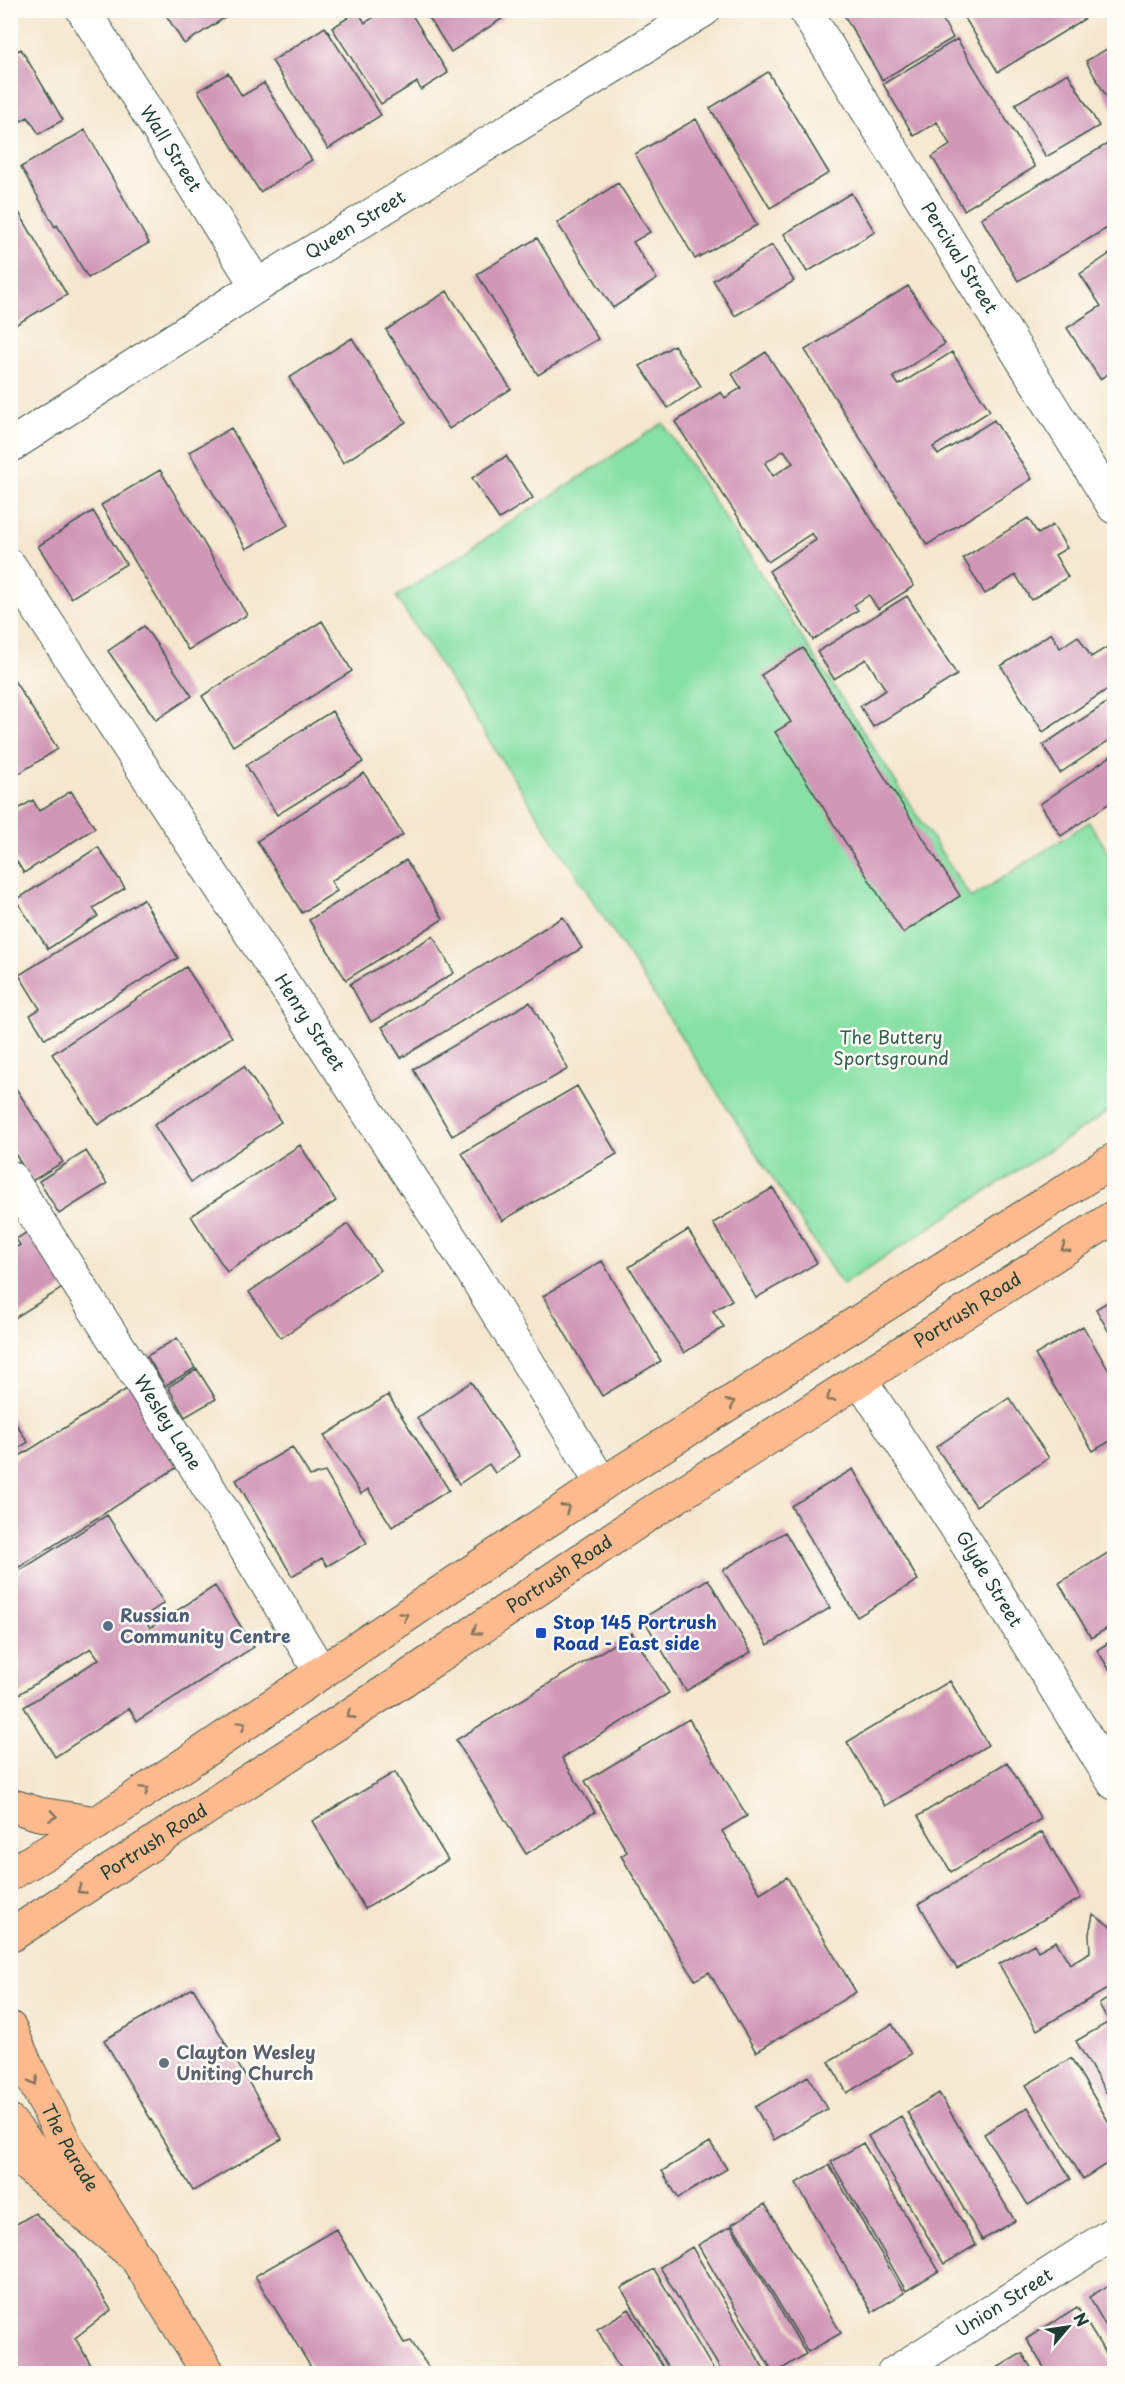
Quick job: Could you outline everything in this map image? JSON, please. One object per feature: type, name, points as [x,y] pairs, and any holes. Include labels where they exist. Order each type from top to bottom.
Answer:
[{"type":"main road","points":[[10,1874],[97,1823],[320,1671],[602,1484],[1114,1160]]},
{"type":"main road","name":"Portrush Road","points":[[10,1936],[409,1676],[649,1514],[1114,1217]]},
{"type":"main road","points":[[10,1805],[39,1814],[97,1823]]},
{"type":"main road","name":"The Parade","points":[[10,2028],[68,2149],[209,2373]]},
{"type":"main road","name":"The Parade","points":[[10,2122],[37,2155],[139,2260]]},
{"type":"main road","points":[[10,2151],[139,2260]]},
{"type":"street","name":"Wall Street","points":[[83,10],[257,286]]},
{"type":"street","name":"Queen Street","points":[[10,446],[257,286],[704,10]]},
{"type":"street","name":"Percival Street","points":[[805,10],[1114,507]]},
{"type":"street","name":"Henry Street","points":[[10,566],[472,1271],[602,1484]]},
{"type":"street","name":"Wesley Lane","points":[[10,1177],[205,1481],[320,1671]]},
{"type":"street","name":"Glyde Street","points":[[860,1379],[958,1530],[1114,1783]]},
{"type":"street","name":"Union Street","points":[[892,2373],[1114,2233]]},
{"type":"green space","name":"The Buttery Sportsground","points":[[663,423],[971,898],[1089,822],[1114,861],[1114,1108],[842,1285],[396,597]]},
{"type":"building","points":[[163,10],[237,10],[184,44]]},
{"type":"building","points":[[385,10],[409,10],[448,73],[421,90],[417,82],[381,104],[332,28],[358,11],[365,23]]},
{"type":"building","points":[[424,10],[498,10],[503,18],[451,52]]},
{"type":"building","points":[[841,10],[937,10],[953,38],[882,80]]},
{"type":"building","points":[[960,10],[1099,10],[998,72]]},
{"type":"building","points":[[325,27],[381,115],[328,149],[272,61]]},
{"type":"building","points":[[957,39],[1035,167],[964,210],[932,157],[950,145],[937,122],[914,136],[883,84]]},
{"type":"building","points":[[1114,45],[1114,110],[1086,61]]},
{"type":"building","points":[[21,49],[63,120],[39,134],[28,117],[10,127],[10,55]]},
{"type":"building","points":[[768,72],[829,173],[770,208],[710,108]]},
{"type":"building","points":[[228,73],[242,96],[264,83],[312,160],[260,192],[198,91]]},
{"type":"building","points":[[1068,73],[1099,126],[1046,157],[1015,104]]},
{"type":"building","points":[[696,119],[757,225],[695,259],[635,154]]},
{"type":"building","points":[[85,130],[149,243],[88,278],[57,225],[55,227],[21,167]]},
{"type":"building","points":[[1114,140],[1114,224],[1018,281],[981,218]]},
{"type":"building","points":[[618,183],[650,232],[633,242],[657,279],[613,308],[557,223]]},
{"type":"building","points":[[851,193],[875,232],[807,272],[784,234]]},
{"type":"building","points":[[10,197],[67,295],[10,328]]},
{"type":"building","points":[[537,238],[598,339],[538,375],[477,274]]},
{"type":"building","points":[[772,245],[794,281],[735,316],[713,280]]},
{"type":"building","points":[[1114,251],[1114,370],[1100,379],[1067,328],[1101,306],[1080,274]]},
{"type":"building","points":[[908,286],[945,344],[893,377],[899,385],[952,352],[990,411],[933,447],[938,455],[994,420],[1032,479],[927,545],[805,350]]},
{"type":"building","points":[[447,291],[511,389],[449,429],[386,330]]},
{"type":"building","points":[[352,338],[406,422],[343,463],[289,378]]},
{"type":"building","points":[[674,345],[701,386],[668,408],[640,366]]},
{"type":"building","points":[[766,352],[914,586],[878,609],[869,595],[854,605],[858,610],[813,640],[769,571],[816,540],[812,533],[768,562],[675,422],[721,392],[725,398],[741,388],[732,374]],"holes":[[[784,450],[793,463],[773,476],[765,463]]]},
{"type":"building","points":[[231,428],[288,525],[246,549],[189,452]]},
{"type":"building","points":[[506,456],[533,498],[499,519],[472,478]]},
{"type":"building","points":[[160,470],[247,615],[188,650],[101,505]]},
{"type":"building","points":[[93,511],[126,564],[71,598],[38,546]]},
{"type":"building","points":[[1028,518],[1038,534],[1053,525],[1067,548],[1055,555],[1068,577],[1031,600],[1016,575],[985,594],[963,558]]},
{"type":"building","points":[[907,596],[957,675],[873,727],[860,706],[886,690],[866,659],[834,679],[817,652]]},
{"type":"building","points":[[322,621],[352,671],[233,746],[202,696]]},
{"type":"building","points":[[144,626],[192,696],[156,720],[108,651]]},
{"type":"building","points":[[1051,633],[1060,648],[1078,636],[1091,657],[1107,647],[1114,659],[1114,685],[1043,732],[1001,666]]},
{"type":"building","points":[[803,648],[960,896],[903,933],[775,732],[791,722],[761,675]]},
{"type":"building","points":[[10,674],[58,749],[10,779]]},
{"type":"building","points":[[1114,698],[1114,737],[1060,773],[1043,745]]},
{"type":"building","points":[[332,711],[363,762],[277,815],[246,765]]},
{"type":"building","points":[[1114,754],[1114,800],[1061,836],[1040,804]]},
{"type":"building","points":[[364,773],[403,835],[331,881],[337,891],[302,913],[257,841]]},
{"type":"building","points":[[71,791],[95,828],[24,873],[10,851],[10,814],[33,800],[39,811]]},
{"type":"building","points":[[98,847],[125,888],[93,908],[98,916],[48,949],[16,900]]},
{"type":"building","points":[[406,860],[443,919],[346,980],[309,920]]},
{"type":"building","points":[[143,899],[178,958],[45,1039],[30,1015],[40,1009],[19,975]]},
{"type":"building","points":[[563,917],[582,948],[401,1058],[382,1027]]},
{"type":"building","points":[[433,936],[454,973],[371,1022],[350,984]]},
{"type":"building","points":[[186,967],[232,1037],[98,1125],[52,1054]]},
{"type":"building","points":[[530,1002],[568,1069],[452,1136],[413,1069]]},
{"type":"building","points":[[244,1066],[281,1122],[191,1182],[154,1125]]},
{"type":"building","points":[[10,1079],[63,1162],[32,1181],[10,1146]]},
{"type":"building","points":[[577,1086],[617,1154],[502,1221],[462,1153]]},
{"type":"building","points":[[300,1145],[336,1201],[227,1272],[191,1216]]},
{"type":"building","points":[[86,1151],[107,1184],[59,1214],[39,1181]]},
{"type":"building","points":[[773,1188],[817,1263],[756,1298],[713,1223]]},
{"type":"building","points":[[348,1224],[380,1270],[281,1338],[249,1292]]},
{"type":"building","points":[[688,1230],[732,1300],[713,1311],[724,1327],[684,1353],[629,1267]]},
{"type":"building","points":[[29,1231],[64,1287],[10,1321],[10,1251],[20,1245],[16,1239]]},
{"type":"building","points":[[602,1261],[661,1361],[602,1396],[543,1296]]},
{"type":"building","points":[[1114,1298],[1114,1341],[1096,1309]]},
{"type":"building","points":[[1083,1326],[1114,1380],[1114,1439],[1093,1451],[1035,1355]]},
{"type":"building","points":[[177,1338],[195,1368],[165,1386],[147,1356]]},
{"type":"building","points":[[197,1369],[216,1399],[185,1417],[168,1387]]},
{"type":"building","points":[[138,1382],[187,1461],[10,1573],[10,1462]]},
{"type":"building","points":[[471,1382],[520,1456],[495,1473],[489,1464],[459,1484],[417,1418]]},
{"type":"building","points":[[388,1395],[449,1490],[392,1527],[368,1489],[361,1494],[324,1436]]},
{"type":"building","points":[[1009,1398],[1049,1458],[976,1506],[936,1447]]},
{"type":"building","points":[[10,1415],[28,1442],[10,1454]]},
{"type":"building","points":[[292,1447],[310,1476],[325,1472],[367,1543],[327,1566],[322,1558],[292,1576],[236,1480]]},
{"type":"building","points":[[853,1469],[918,1580],[857,1617],[791,1506]]},
{"type":"building","points":[[107,1515],[164,1603],[143,1617],[150,1628],[215,1586],[254,1647],[137,1721],[129,1708],[55,1757],[24,1707],[99,1659],[91,1648],[10,1700],[10,1577]]},
{"type":"building","points":[[785,1532],[830,1608],[768,1645],[723,1570]]},
{"type":"building","points":[[1114,1549],[1114,1624],[1091,1638],[1059,1583]]},
{"type":"building","points":[[708,1579],[751,1652],[686,1691],[643,1618]]},
{"type":"building","points":[[632,1633],[669,1693],[562,1758],[595,1812],[526,1854],[456,1740]]},
{"type":"building","points":[[1114,1639],[1114,1677],[1097,1650]]},
{"type":"building","points":[[950,1681],[988,1745],[885,1806],[847,1742]]},
{"type":"building","points":[[689,1719],[747,1816],[722,1831],[760,1893],[787,1877],[856,1992],[756,2052],[709,1972],[695,1980],[621,1856],[627,1852],[585,1781]]},
{"type":"building","points":[[1007,1762],[1041,1819],[951,1872],[918,1816]]},
{"type":"building","points":[[395,1772],[448,1860],[365,1909],[312,1821]]},
{"type":"building","points":[[1042,1832],[1081,1898],[957,1969],[919,1904]]},
{"type":"building","points":[[1093,1914],[1114,1929],[1114,1949],[1111,1961],[1114,1959],[1114,1985],[1037,2030],[999,1964],[1034,1944],[1038,1951],[1056,1941],[1070,1964],[1090,1952],[1089,1934]]},
{"type":"building","points":[[193,1988],[282,2139],[193,2191],[104,2040]]},
{"type":"building","points":[[1114,1995],[1114,2106],[1076,2041],[1109,2022],[1099,2004]]},
{"type":"building","points":[[892,2024],[911,2054],[847,2093],[829,2062]]},
{"type":"building","points":[[1071,2058],[1114,2131],[1114,2159],[1083,2179],[1026,2085]]},
{"type":"building","points":[[808,2076],[827,2109],[774,2140],[755,2107]]},
{"type":"building","points":[[939,2093],[1015,2221],[982,2240],[907,2112]]},
{"type":"building","points":[[1028,2107],[1071,2179],[1028,2205],[984,2134]]},
{"type":"building","points":[[901,2116],[976,2245],[944,2264],[868,2136]]},
{"type":"building","points":[[710,2142],[727,2169],[678,2198],[662,2171]]},
{"type":"building","points":[[863,2143],[939,2271],[906,2291],[831,2162]]},
{"type":"building","points":[[829,2165],[904,2293],[872,2312],[796,2183]]},
{"type":"building","points":[[765,2204],[841,2333],[808,2352],[732,2224]]},
{"type":"building","points":[[35,2213],[76,2253],[111,2310],[75,2338],[95,2372],[93,2374],[10,2374],[10,2228]]},
{"type":"building","points":[[731,2226],[806,2354],[774,2374],[698,2245]]},
{"type":"building","points":[[336,2229],[404,2343],[411,2341],[433,2374],[315,2374],[255,2276]]},
{"type":"building","points":[[692,2247],[767,2374],[723,2374],[660,2267]]},
{"type":"building","points":[[654,2269],[716,2374],[672,2374],[621,2288]]},
{"type":"building","points":[[1114,2282],[1114,2340],[1089,2297]]},
{"type":"building","points":[[1077,2307],[1114,2367],[1114,2374],[1048,2374],[1026,2339]]},
{"type":"building","points":[[629,2309],[667,2374],[623,2374],[597,2329]]},
{"type":"building","points":[[1022,2353],[1035,2374],[1000,2374],[997,2368]]},
{"type":"place","name":"Russian Community Centre","points":[[108,1626]]},
{"type":"place","name":"Stop 145 Portrush Road - East side","points":[[541,1633]]},
{"type":"place","name":"Clayton Wesley Uniting Church","points":[[164,2063]]}]
